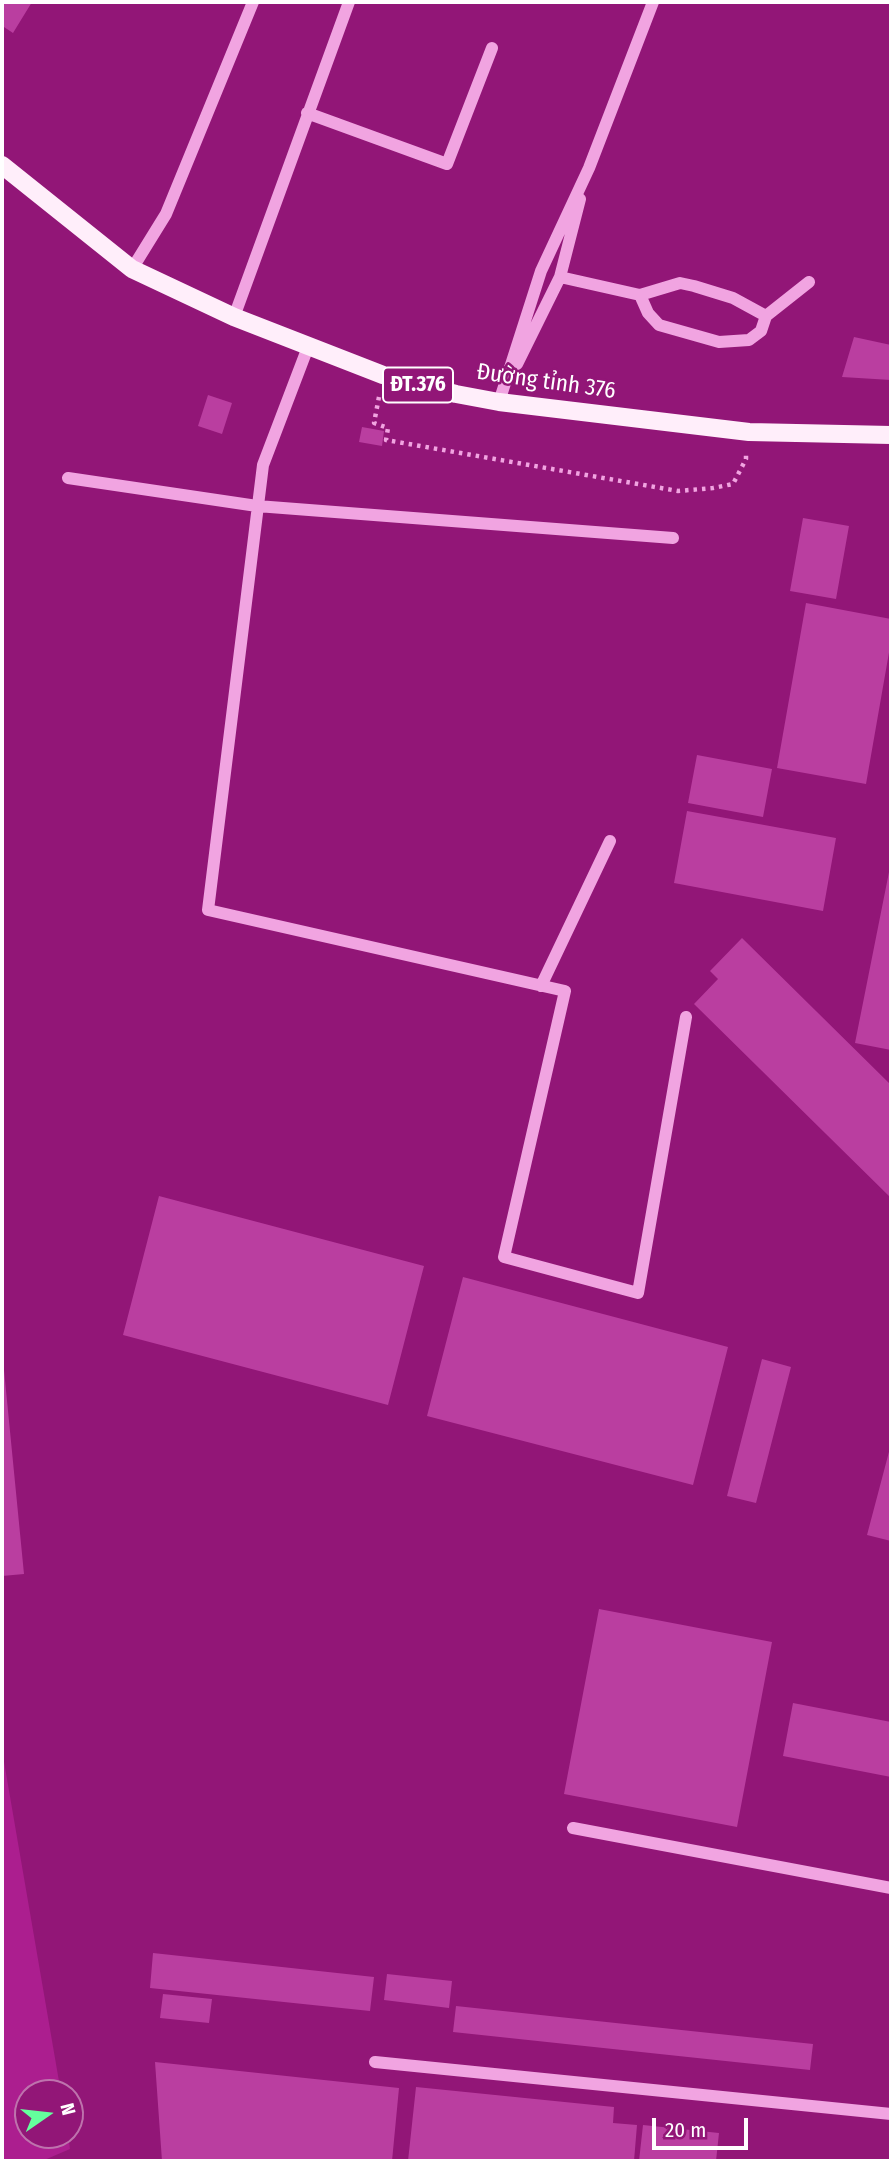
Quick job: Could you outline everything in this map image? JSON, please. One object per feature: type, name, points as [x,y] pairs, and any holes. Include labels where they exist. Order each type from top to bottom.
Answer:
[{"type":"main road","name":"Đường tỉnh 376","points":[[2,164],[132,270],[234,317],[383,375],[499,402],[749,432],[891,435]]},
{"type":"lane","points":[[132,270],[166,214],[253,2]]},
{"type":"lane","points":[[234,317],[349,2]]},
{"type":"lane","points":[[499,402],[541,271],[589,168],[653,2]]},
{"type":"lane","points":[[307,113],[447,164],[492,48]]},
{"type":"lane","points":[[499,402],[560,277],[589,168]]},
{"type":"lane","points":[[560,277],[640,295],[680,283],[733,298],[766,316]]},
{"type":"lane","points":[[640,295],[648,313],[659,325],[719,342],[749,340],[761,331],[766,316],[809,282]]},
{"type":"lane","points":[[308,347],[263,465],[208,911],[565,991],[504,1257],[638,1293],[686,1017]]},
{"type":"lane","points":[[68,478],[257,506],[673,538]]},
{"type":"lane","points":[[541,986],[610,841]]},
{"type":"lane","points":[[573,1828],[891,1888]]},
{"type":"lane","points":[[375,2062],[891,2114]]},
{"type":"path","points":[[383,375],[374,423],[388,428],[386,440],[678,491],[733,484],[746,459],[749,432]]},
{"type":"shaded area","points":[[2,1750],[59,2079],[14,2079],[14,2149],[70,2149],[42,2161],[2,2161]]},
{"type":"building","points":[[2,2],[32,2],[13,33],[4,27],[2,30]]},
{"type":"building","points":[[854,337],[891,345],[891,380],[842,377]]},
{"type":"building","points":[[208,395],[232,403],[222,434],[198,426]]},
{"type":"building","points":[[362,427],[384,431],[382,446],[359,442]]},
{"type":"building","points":[[803,518],[849,526],[836,599],[790,591]]},
{"type":"building","points":[[806,603],[891,619],[891,641],[866,784],[777,768]]},
{"type":"building","points":[[697,755],[772,769],[763,817],[688,803]]},
{"type":"building","points":[[687,811],[836,838],[823,911],[674,883]]},
{"type":"building","points":[[891,867],[891,1050],[855,1043]]},
{"type":"building","points":[[742,938],[891,1085],[891,1198],[694,1004],[718,979],[710,971]]},
{"type":"building","points":[[159,1196],[424,1266],[388,1405],[123,1335]]},
{"type":"building","points":[[463,1277],[728,1347],[693,1485],[427,1416]]},
{"type":"building","points":[[762,1359],[791,1367],[756,1503],[727,1496]]},
{"type":"building","points":[[2,1370],[24,1574],[2,1576]]},
{"type":"building","points":[[891,1449],[891,1541],[867,1535]]},
{"type":"building","points":[[599,1609],[772,1642],[737,1827],[564,1794]]},
{"type":"building","points":[[793,1703],[891,1722],[891,1777],[783,1756]]},
{"type":"building","points":[[153,1953],[374,1977],[370,2011],[150,1988]]},
{"type":"building","points":[[387,1974],[452,1981],[449,2008],[384,2000]]},
{"type":"building","points":[[163,1994],[212,1999],[209,2023],[160,2018]]},
{"type":"building","points":[[456,2006],[813,2044],[810,2070],[453,2032]]},
{"type":"building","points":[[155,2062],[399,2088],[392,2161],[162,2161]]},
{"type":"building","points":[[416,2087],[614,2107],[613,2123],[637,2125],[634,2161],[408,2161]]},
{"type":"building","points":[[643,2125],[719,2133],[716,2161],[639,2161]]}]
